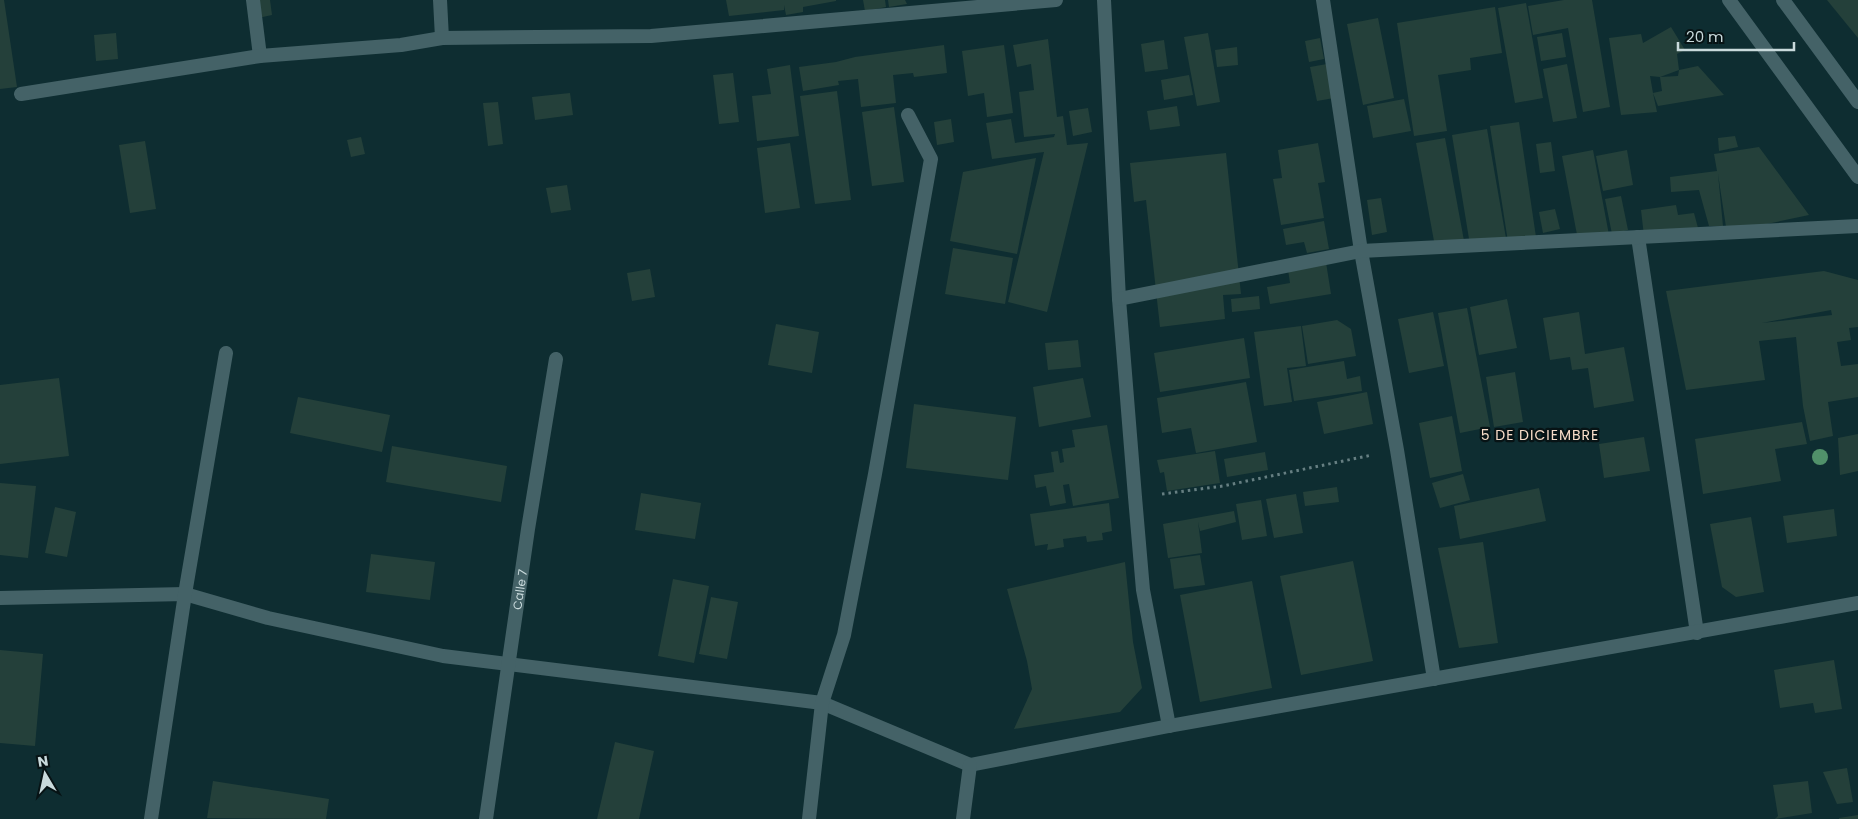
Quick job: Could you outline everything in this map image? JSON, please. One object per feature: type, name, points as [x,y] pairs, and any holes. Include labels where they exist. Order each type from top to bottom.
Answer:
[{"type":"street","points":[[253,0],[260,56]]},
{"type":"street","points":[[440,0],[442,38]]},
{"type":"street","points":[[21,94],[260,56],[401,45],[442,38],[651,36],[1056,0]]},
{"type":"street","points":[[1104,0],[1119,299],[1143,590],[1169,726]]},
{"type":"street","points":[[1323,0],[1361,251],[1397,450],[1434,679]]},
{"type":"street","points":[[1729,0],[1858,177]]},
{"type":"street","points":[[1783,0],[1858,102]]},
{"type":"street","points":[[809,819],[822,703],[844,635],[875,474],[931,159],[908,115]]},
{"type":"street","points":[[1119,299],[1361,251],[1858,226]]},
{"type":"street","points":[[1638,237],[1697,633]]},
{"type":"street","points":[[151,819],[185,594],[226,352]]},
{"type":"street","name":"Calle 7","points":[[486,819],[508,664],[556,359]]},
{"type":"street","points":[[0,598],[185,594],[268,618],[443,656],[822,703],[970,765],[1169,726],[1858,603]]},
{"type":"street","points":[[963,819],[970,765]]},
{"type":"path","points":[[1135,497],[1223,486],[1397,450]]},
{"type":"building","points":[[0,0],[4,0],[17,87],[0,89]]},
{"type":"building","points":[[255,0],[270,0],[272,15],[258,18]]},
{"type":"building","points":[[726,0],[836,1],[803,7],[803,12],[786,15],[784,5],[784,10],[729,16]]},
{"type":"building","points":[[863,0],[885,0],[886,7],[865,11]]},
{"type":"building","points":[[888,0],[905,0],[907,4],[889,7]]},
{"type":"building","points":[[1564,0],[1592,0],[1610,107],[1583,112],[1568,28],[1533,35],[1528,6]]},
{"type":"building","points":[[1827,0],[1858,0],[1858,38]]},
{"type":"building","points":[[1526,3],[1543,98],[1515,103],[1498,8]]},
{"type":"building","points":[[1495,7],[1502,53],[1470,58],[1471,70],[1438,75],[1447,131],[1414,136],[1397,23]]},
{"type":"building","points":[[1378,18],[1394,98],[1363,105],[1347,24]]},
{"type":"building","points":[[1671,27],[1685,50],[1677,54],[1679,70],[1660,77],[1650,76],[1657,112],[1621,115],[1609,38],[1641,34],[1643,43]]},
{"type":"building","points":[[116,33],[118,59],[96,61],[94,35]]},
{"type":"building","points":[[1208,33],[1220,102],[1197,106],[1184,37]]},
{"type":"building","points":[[1562,33],[1566,57],[1541,61],[1537,37]]},
{"type":"building","points":[[1320,38],[1324,59],[1309,62],[1305,41]]},
{"type":"building","points":[[1048,39],[1057,117],[1063,116],[1067,145],[1088,143],[1047,312],[1008,302],[1044,152],[992,159],[986,123],[1011,119],[1015,143],[1054,137],[1055,134],[1024,137],[1019,92],[1034,90],[1031,64],[1017,67],[1013,45]]},
{"type":"building","points":[[1164,40],[1168,69],[1145,72],[1141,44]]},
{"type":"building","points":[[944,45],[947,73],[914,77],[913,73],[893,75],[896,103],[861,107],[858,79],[838,81],[839,85],[803,91],[799,67]]},
{"type":"building","points":[[1004,45],[1013,113],[987,117],[984,93],[968,96],[962,51]]},
{"type":"building","points":[[1237,47],[1238,65],[1217,67],[1215,50]]},
{"type":"building","points":[[1327,64],[1334,98],[1317,101],[1310,67]]},
{"type":"building","points":[[1567,64],[1577,118],[1553,122],[1543,69]]},
{"type":"building","points":[[790,65],[799,136],[757,141],[752,96],[771,94],[767,69]]},
{"type":"building","points":[[1698,66],[1724,95],[1658,106],[1653,93],[1662,91],[1660,77],[1678,76],[1679,70]]},
{"type":"building","points":[[733,73],[739,122],[719,124],[713,75]]},
{"type":"building","points":[[1189,75],[1193,95],[1164,100],[1161,80]]},
{"type":"building","points":[[837,91],[851,200],[815,204],[800,96]]},
{"type":"building","points":[[570,93],[573,115],[535,120],[532,97]]},
{"type":"building","points":[[1404,99],[1411,131],[1373,138],[1367,106]]},
{"type":"building","points":[[498,102],[503,144],[488,146],[483,103]]},
{"type":"building","points":[[1177,106],[1180,126],[1150,130],[1147,111]]},
{"type":"building","points":[[894,107],[904,182],[872,186],[862,112]]},
{"type":"building","points":[[1088,108],[1092,132],[1073,136],[1069,111]]},
{"type":"building","points":[[951,119],[954,142],[937,145],[934,122]]},
{"type":"building","points":[[1519,122],[1536,237],[1508,242],[1490,126]]},
{"type":"building","points":[[1487,129],[1507,244],[1471,251],[1452,135]]},
{"type":"building","points":[[1735,136],[1738,147],[1719,151],[1718,138]]},
{"type":"building","points":[[361,137],[365,154],[351,157],[347,140]]},
{"type":"building","points":[[1445,138],[1465,246],[1436,252],[1416,143]]},
{"type":"building","points":[[145,141],[156,209],[130,213],[119,145]]},
{"type":"building","points":[[1551,142],[1555,171],[1540,173],[1536,144]]},
{"type":"building","points":[[790,143],[800,208],[765,213],[757,148]]},
{"type":"building","points":[[1318,143],[1325,182],[1318,183],[1324,218],[1281,225],[1273,179],[1282,178],[1278,150]]},
{"type":"building","points":[[1759,147],[1809,215],[1762,225],[1726,227],[1718,174],[1723,226],[1709,226],[1699,190],[1671,192],[1670,177],[1717,171],[1714,154]]},
{"type":"building","points":[[1593,150],[1609,235],[1578,240],[1562,156]]},
{"type":"building","points":[[1627,150],[1633,185],[1603,191],[1596,156]]},
{"type":"building","points":[[1226,153],[1241,294],[1223,295],[1225,319],[1160,327],[1146,200],[1134,202],[1130,163]]},
{"type":"building","points":[[1036,158],[1017,254],[950,241],[963,172]]},
{"type":"building","points":[[567,185],[571,210],[551,213],[546,188]]},
{"type":"building","points":[[1621,196],[1628,230],[1612,234],[1605,199]]},
{"type":"building","points":[[1381,198],[1387,232],[1372,235],[1367,200]]},
{"type":"building","points":[[1676,205],[1678,215],[1694,213],[1698,228],[1644,236],[1641,210]]},
{"type":"building","points":[[1555,209],[1560,229],[1543,233],[1539,212]]},
{"type":"building","points":[[1324,221],[1329,249],[1307,253],[1304,242],[1286,245],[1283,229]]},
{"type":"building","points":[[953,248],[1013,258],[1005,304],[945,294]]},
{"type":"building","points":[[1325,256],[1331,294],[1270,304],[1267,287],[1290,283],[1287,263]]},
{"type":"building","points":[[650,269],[655,297],[632,301],[627,273]]},
{"type":"building","points":[[1824,271],[1858,280],[1858,327],[1849,328],[1851,340],[1837,342],[1841,366],[1858,364],[1858,397],[1828,402],[1833,436],[1810,441],[1803,406],[1796,337],[1759,341],[1765,380],[1686,390],[1666,291]],"holes":[[[1831,310],[1832,315],[1762,323]]]},
{"type":"building","points":[[1259,296],[1260,309],[1232,312],[1231,299]]},
{"type":"building","points":[[1507,299],[1517,348],[1479,355],[1470,307]]},
{"type":"building","points":[[1467,308],[1490,427],[1460,433],[1438,313]]},
{"type":"building","points":[[1433,312],[1444,366],[1409,373],[1398,319]]},
{"type":"building","points":[[1579,312],[1585,354],[1624,347],[1634,401],[1594,408],[1588,368],[1572,370],[1570,357],[1550,360],[1543,318]]},
{"type":"building","points":[[1337,320],[1351,329],[1356,356],[1308,364],[1302,326]]},
{"type":"building","points":[[776,324],[819,332],[812,373],[768,365]]},
{"type":"building","points":[[1301,326],[1306,366],[1287,368],[1292,402],[1264,406],[1254,332]]},
{"type":"building","points":[[1244,338],[1250,378],[1160,392],[1154,353]]},
{"type":"building","points":[[1078,340],[1081,367],[1048,370],[1045,343]]},
{"type":"building","points":[[1344,361],[1347,379],[1360,376],[1362,391],[1294,401],[1289,370]]},
{"type":"building","points":[[1515,372],[1523,422],[1494,427],[1486,377]]},
{"type":"building","points":[[59,378],[69,456],[0,464],[0,385]]},
{"type":"building","points":[[1083,378],[1091,417],[1039,427],[1033,387]]},
{"type":"building","points":[[1246,382],[1257,442],[1196,453],[1191,428],[1162,433],[1157,398]]},
{"type":"building","points":[[1367,392],[1373,424],[1324,434],[1317,402]]},
{"type":"building","points":[[298,397],[390,415],[382,452],[290,433]]},
{"type":"building","points":[[914,404],[1016,417],[1008,480],[906,468]]},
{"type":"building","points":[[1452,416],[1462,471],[1430,478],[1419,423]]},
{"type":"building","points":[[1802,422],[1807,444],[1775,449],[1781,481],[1703,494],[1695,439]]},
{"type":"building","points":[[1107,425],[1119,498],[1073,506],[1069,484],[1063,485],[1066,503],[1050,506],[1046,486],[1036,488],[1034,475],[1054,472],[1051,452],[1058,451],[1060,463],[1064,462],[1062,449],[1075,447],[1072,430]]},
{"type":"building","points":[[1858,434],[1858,471],[1840,475],[1838,438]]},
{"type":"building","points":[[1644,437],[1650,471],[1604,478],[1599,444]]},
{"type":"building","points":[[392,446],[507,466],[501,502],[386,482]]},
{"type":"building","points":[[1215,451],[1220,483],[1167,491],[1164,472],[1160,473],[1157,460]]},
{"type":"building","points":[[1265,452],[1268,470],[1227,477],[1224,459]]},
{"type":"building","points":[[1463,474],[1470,500],[1440,508],[1432,483]]},
{"type":"building","points":[[0,483],[36,486],[28,558],[0,555]]},
{"type":"building","points":[[1337,487],[1339,502],[1305,506],[1303,492]]},
{"type":"building","points":[[1539,488],[1546,521],[1460,539],[1454,506]]},
{"type":"building","points":[[641,493],[701,503],[695,539],[635,530]]},
{"type":"building","points":[[1296,494],[1303,533],[1274,538],[1266,499]]},
{"type":"building","points":[[1261,500],[1267,536],[1242,540],[1236,504]]},
{"type":"building","points":[[1109,503],[1112,531],[1102,533],[1103,540],[1087,542],[1086,536],[1063,539],[1064,547],[1047,550],[1048,544],[1035,546],[1030,514]]},
{"type":"building","points":[[55,507],[76,512],[67,557],[45,553]]},
{"type":"building","points":[[1834,509],[1837,536],[1787,543],[1783,516]]},
{"type":"building","points":[[1234,511],[1236,522],[1200,531],[1198,522],[1202,553],[1168,558],[1163,524]]},
{"type":"building","points":[[1751,517],[1764,592],[1736,597],[1722,587],[1710,524]]},
{"type":"building","points":[[1483,542],[1498,643],[1459,648],[1438,548]]},
{"type":"building","points":[[371,554],[435,562],[430,600],[366,592]]},
{"type":"building","points":[[1200,555],[1205,585],[1174,589],[1170,559]]},
{"type":"building","points":[[1353,561],[1373,661],[1301,675],[1280,576]]},
{"type":"building","points":[[1125,562],[1133,642],[1142,688],[1120,712],[1014,729],[1032,689],[1027,661],[1007,589]]},
{"type":"building","points":[[673,579],[709,586],[694,663],[658,656]]},
{"type":"building","points":[[1252,581],[1272,688],[1200,702],[1180,595]]},
{"type":"building","points":[[711,597],[738,602],[727,659],[699,654]]},
{"type":"building","points":[[0,650],[43,654],[35,746],[0,743]]},
{"type":"building","points":[[1834,660],[1842,709],[1815,713],[1813,703],[1780,708],[1774,670]]},
{"type":"building","points":[[615,742],[654,751],[639,819],[597,819]]},
{"type":"building","points":[[1847,768],[1853,802],[1837,804],[1823,772]]},
{"type":"building","points":[[213,781],[329,799],[326,819],[207,818]]},
{"type":"building","points":[[1808,781],[1812,813],[1775,819],[1778,816],[1773,785]]},
{"type":"building","points":[[1858,815],[1858,819],[1839,819],[1839,818]]},
{"type":"district","name":"5 DE DICIEMBRE","points":[[1540,435]]}]
